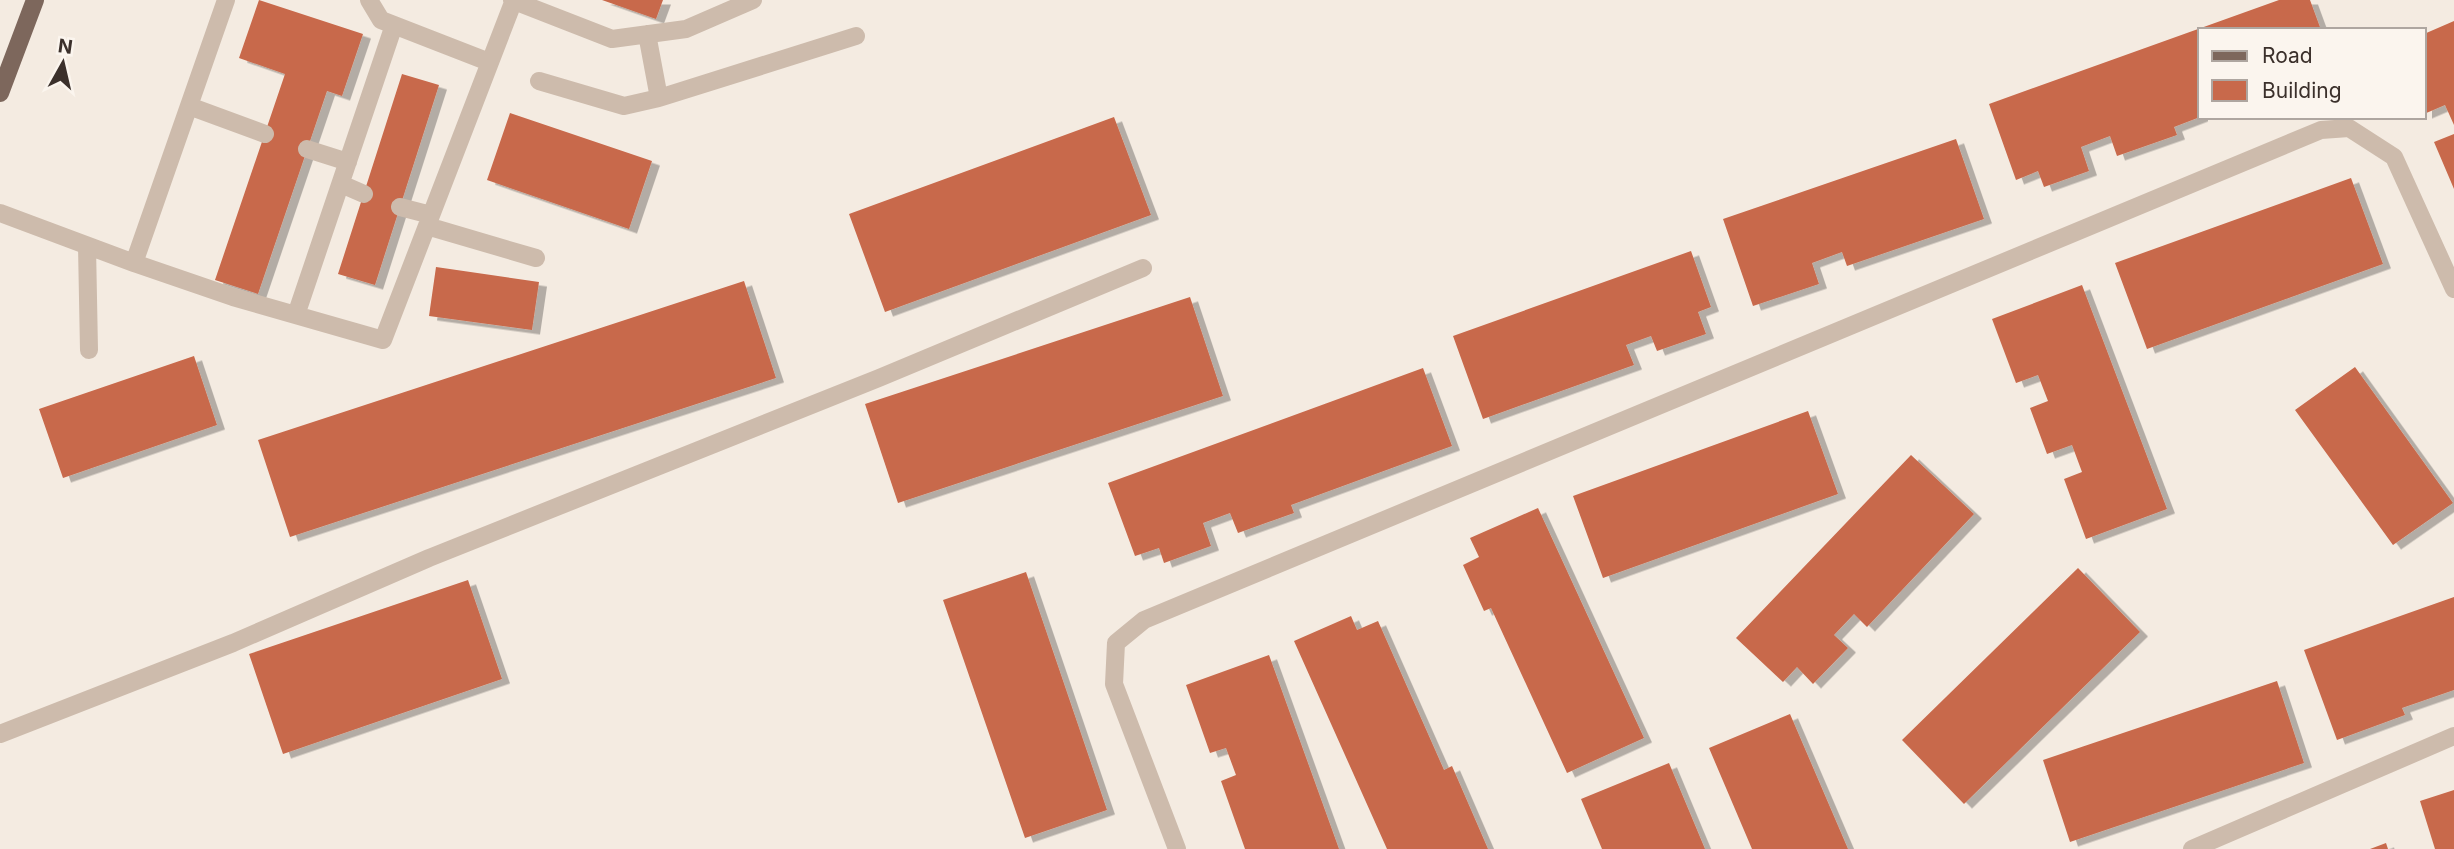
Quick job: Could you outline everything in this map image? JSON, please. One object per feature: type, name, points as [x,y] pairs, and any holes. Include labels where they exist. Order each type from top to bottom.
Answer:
[{"type":"main road","points":[[0,93],[35,0]]},
{"type":"lane","points":[[134,263],[226,0]]},
{"type":"lane","points":[[369,0],[381,20],[489,62]]},
{"type":"lane","points":[[0,213],[233,297],[383,340],[513,0],[612,39],[686,29],[753,0]]},
{"type":"lane","points":[[296,315],[394,25]]},
{"type":"lane","points":[[647,34],[659,98]]},
{"type":"lane","points":[[540,81],[624,106],[659,98],[856,36]]},
{"type":"lane","points":[[189,106],[265,134]]},
{"type":"lane","points":[[1177,849],[1114,684],[1116,643],[1144,620],[2321,130],[2349,128],[2394,157],[2454,289]]},
{"type":"lane","points":[[307,149],[348,162]]},
{"type":"lane","points":[[341,184],[364,194]]},
{"type":"lane","points":[[400,206],[429,220],[536,258]]},
{"type":"lane","points":[[87,246],[89,350]]},
{"type":"lane","points":[[0,734],[233,643],[429,558],[879,378],[1143,268]]},
{"type":"lane","points":[[2192,849],[2454,737]]},
{"type":"building","points":[[259,0],[363,34],[342,96],[327,91],[258,294],[215,280],[285,74],[239,58]]},
{"type":"building","points":[[602,0],[663,0],[656,19]]},
{"type":"building","points":[[2279,0],[2310,0],[2320,28],[2201,28]]},
{"type":"building","points":[[2454,21],[2454,125],[2445,105],[2426,113],[2426,33]]},
{"type":"building","points":[[2198,29],[2198,118],[2174,127],[2177,135],[2117,156],[2110,136],[2081,147],[2089,171],[2044,187],[2038,171],[2016,180],[1989,104]]},
{"type":"building","points":[[402,74],[439,85],[375,285],[338,274]]},
{"type":"building","points":[[510,113],[652,161],[629,229],[487,180]]},
{"type":"building","points":[[1114,117],[1151,215],[885,312],[849,214]]},
{"type":"building","points":[[2454,134],[2454,189],[2434,142]]},
{"type":"building","points":[[1956,139],[1984,219],[1847,266],[1842,252],[1812,263],[1819,284],[1753,306],[1723,219]]},
{"type":"building","points":[[2351,178],[2383,264],[2147,349],[2115,263]]},
{"type":"building","points":[[1691,251],[1711,307],[1698,312],[1706,334],[1657,351],[1651,336],[1626,345],[1634,365],[1483,419],[1453,336]]},
{"type":"building","points":[[436,267],[539,282],[532,330],[429,316]]},
{"type":"building","points":[[744,281],[776,378],[290,537],[258,440]]},
{"type":"building","points":[[2082,285],[2167,509],[2086,539],[2064,479],[2082,472],[2072,445],[2047,454],[2030,408],[2048,401],[2038,375],[2016,383],[1992,319]]},
{"type":"building","points":[[1190,297],[1223,396],[898,503],[865,404]]},
{"type":"building","points":[[194,356],[217,425],[63,478],[39,409]]},
{"type":"building","points":[[2355,367],[2453,503],[2393,545],[2295,410]]},
{"type":"building","points":[[1423,368],[1452,446],[1291,505],[1294,513],[1238,533],[1230,513],[1203,523],[1211,546],[1164,563],[1159,548],[1135,556],[1108,483]]},
{"type":"building","points":[[1808,411],[1838,494],[1603,578],[1573,496]]},
{"type":"building","points":[[1911,455],[1974,514],[1867,627],[1854,614],[1834,635],[1848,648],[1813,684],[1797,667],[1783,682],[1736,638]]},
{"type":"building","points":[[1538,508],[1644,738],[1567,773],[1491,608],[1484,611],[1463,565],[1479,557],[1470,538]]},
{"type":"building","points":[[2078,568],[2140,632],[1964,804],[1902,740]]},
{"type":"building","points":[[1026,572],[1107,810],[1025,838],[943,600]]},
{"type":"building","points":[[468,580],[502,679],[283,754],[249,654]]},
{"type":"building","points":[[2454,597],[2454,690],[2402,708],[2405,715],[2337,740],[2304,650]]},
{"type":"building","points":[[1351,616],[1357,630],[1378,621],[1444,770],[1452,766],[1488,849],[1387,849],[1294,641]]},
{"type":"building","points":[[1269,655],[1339,849],[1245,849],[1221,781],[1236,775],[1226,748],[1210,753],[1186,685]]},
{"type":"building","points":[[2277,681],[2304,763],[2070,842],[2043,760]]},
{"type":"building","points":[[1790,714],[1848,849],[1752,849],[1709,748]]},
{"type":"building","points":[[1669,763],[1705,849],[1602,849],[1581,799]]},
{"type":"building","points":[[2454,790],[2454,849],[2435,849],[2420,801]]},
{"type":"building","points":[[2386,843],[2388,849],[2370,849]]}]
